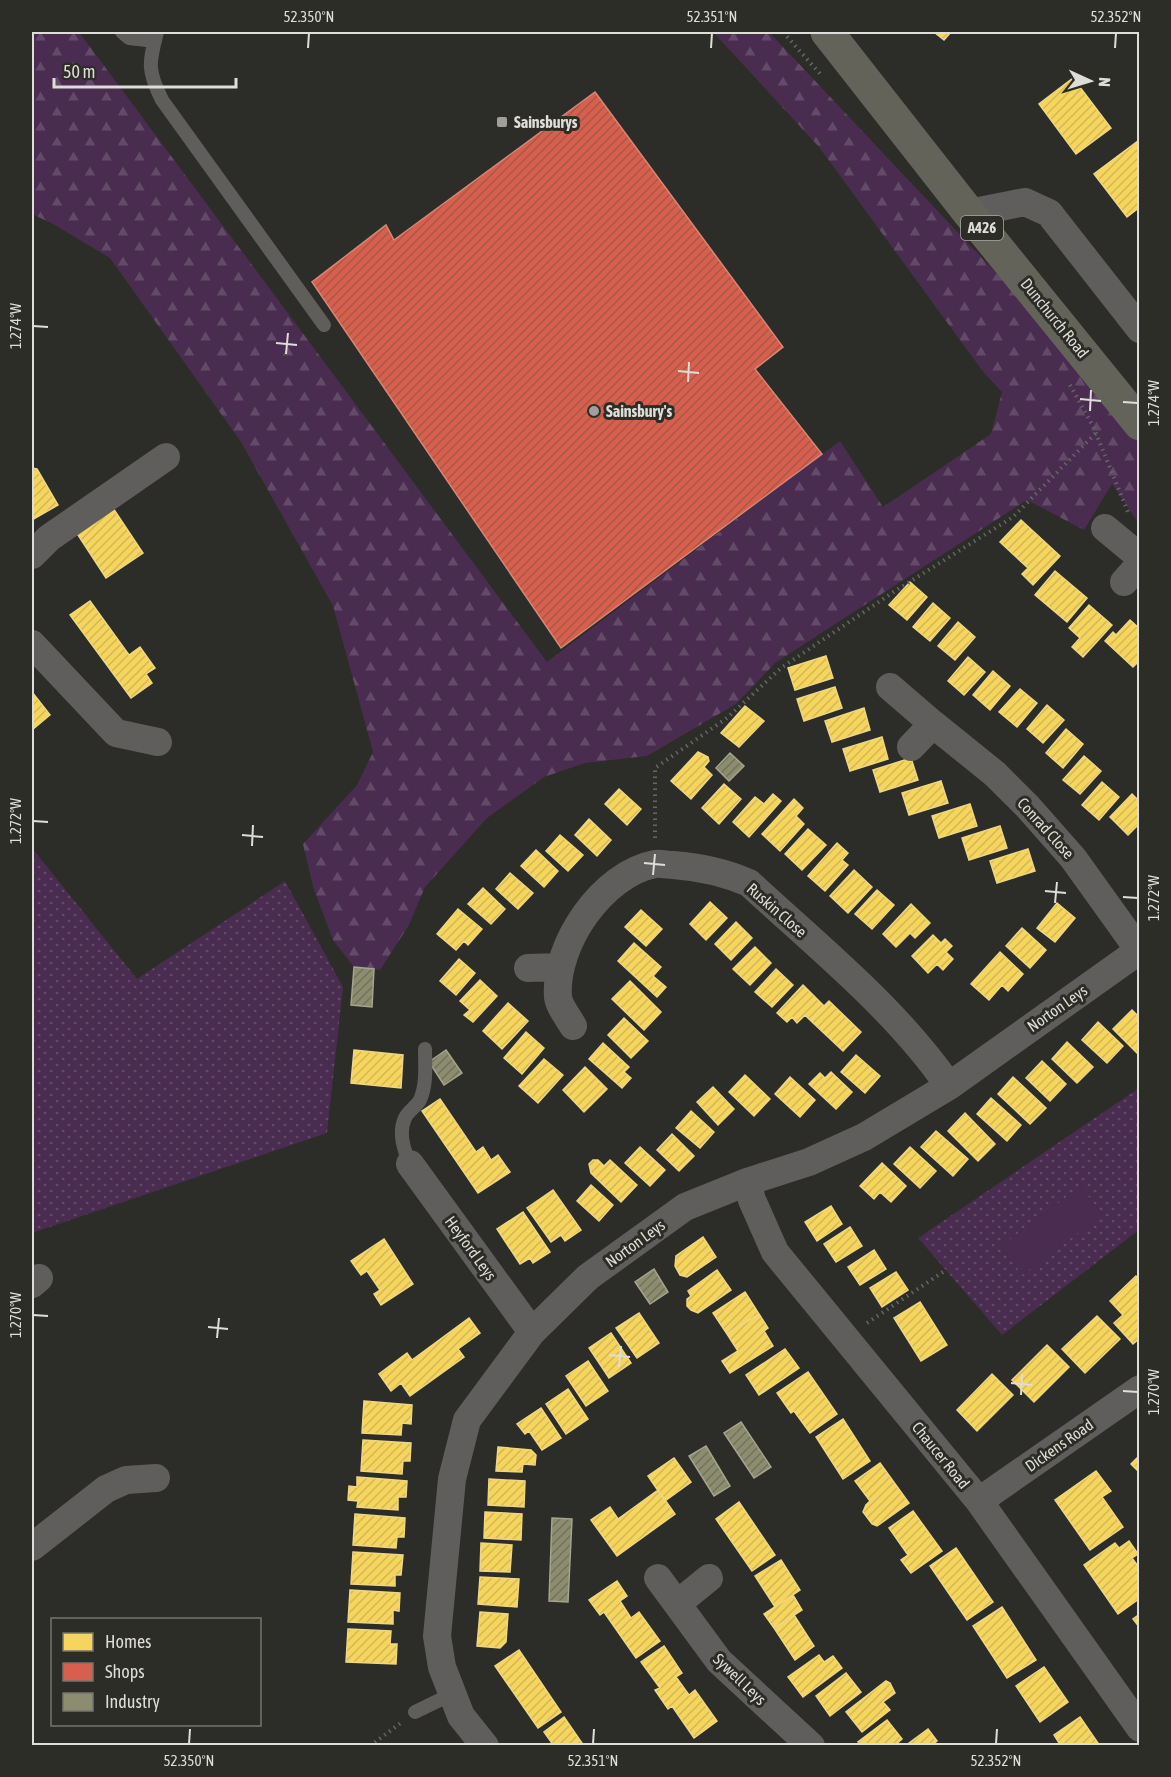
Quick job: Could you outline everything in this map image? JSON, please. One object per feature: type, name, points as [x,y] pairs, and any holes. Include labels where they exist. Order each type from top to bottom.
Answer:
[{"type":"highway","name":"Dunchurch Road","points":[[827,32],[969,213],[1140,424]]},
{"type":"street","points":[[969,213],[1025,202],[1048,213],[1140,329]]},
{"type":"street","points":[[32,555],[49,538],[166,457]]},
{"type":"street","points":[[1118,523],[1140,557]]},
{"type":"street","points":[[32,644],[116,733],[158,742]]},
{"type":"street","name":"Conrad Close","points":[[890,687],[995,774],[1028,807],[1073,858],[1139,950]]},
{"type":"street","points":[[911,747],[933,724]]},
{"type":"street","name":"Ruskin Close","points":[[573,1026],[558,999],[560,968],[582,920],[599,896],[627,875],[655,864],[698,866],[728,874],[749,883],[882,1006],[949,1086]]},
{"type":"street","name":"Norton Leys","points":[[485,1746],[461,1716],[442,1666],[437,1636],[452,1479],[467,1420],[532,1332],[588,1277],[685,1207],[747,1182],[809,1162],[864,1137],[949,1086],[1139,950]]},
{"type":"street","points":[[528,968],[560,968]]},
{"type":"street","name":"Heyford Leys","points":[[410,1164],[532,1332]]},
{"type":"street","name":"Chaucer Road","points":[[747,1182],[752,1200],[775,1252],[980,1501],[1140,1728]]},
{"type":"street","name":"Dickens Road","points":[[980,1501],[1140,1389]]},
{"type":"street","points":[[32,1547],[106,1489],[126,1480],[156,1478]]},
{"type":"street","name":"Sywell Leys","points":[[658,1578],[719,1661],[811,1746]]},
{"type":"street","points":[[677,1604],[709,1578]]},
{"type":"lane","points":[[122,32],[129,38],[156,37],[150,69],[153,82],[162,100],[324,325]]},
{"type":"lane","points":[[410,1164],[404,1150],[401,1132],[405,1117],[419,1102],[425,1083],[425,1049]]},
{"type":"lane","points":[[415,1712],[452,1694]]},
{"type":"path","points":[[783,32],[830,85]]},
{"type":"path","points":[[1065,377],[1096,433],[1118,523]]},
{"type":"path","points":[[655,864],[655,768],[727,718],[781,668],[895,591],[1013,517],[1096,433]]},
{"type":"path","points":[[845,1338],[946,1270]]},
{"type":"path","points":[[370,1746],[415,1712]]},
{"type":"green space","points":[[32,32],[79,32],[547,662],[840,441],[883,507],[991,434],[1002,392],[984,373],[819,147],[713,32],[769,32],[1031,310],[1139,444],[1139,524],[1112,484],[1084,530],[1027,500],[775,663],[736,704],[647,756],[585,763],[544,777],[487,818],[425,887],[409,925],[380,970],[354,967],[333,940],[313,887],[303,844],[357,785],[373,752],[333,606],[241,442],[110,258],[32,214]]},
{"type":"green space","points":[[32,848],[137,979],[285,881],[343,987],[327,1133],[32,1233]]},
{"type":"green space","points":[[1139,1088],[1139,1230],[1002,1335],[918,1238]]},
{"type":"green space","points":[[1081,1186],[1102,1215],[1022,1275],[1001,1246]]},
{"type":"building: Homes","points":[[934,32],[951,32],[944,40]]},
{"type":"building: Homes","points":[[1073,78],[1111,128],[1076,154],[1039,104]]},
{"type":"building: Homes","points":[[1138,141],[1140,207],[1127,217],[1094,174]]},
{"type":"building: Homes","points":[[32,468],[37,469],[58,505],[32,520]]},
{"type":"building: Homes","points":[[113,508],[143,553],[106,578],[76,532]]},
{"type":"building: Homes","points":[[1021,520],[1060,556],[1033,585],[1022,574],[1028,568],[1000,542]]},
{"type":"building: Homes","points":[[1055,571],[1087,598],[1067,622],[1035,595]]},
{"type":"building: Homes","points":[[910,582],[927,597],[907,620],[889,605]]},
{"type":"building: Homes","points":[[90,601],[129,655],[140,647],[155,668],[146,674],[152,683],[131,698],[70,615]]},
{"type":"building: Homes","points":[[933,603],[950,618],[930,641],[913,627]]},
{"type":"building: Homes","points":[[1089,605],[1112,625],[1083,657],[1072,647],[1080,638],[1069,628]]},
{"type":"building: Homes","points":[[1130,620],[1140,629],[1140,660],[1133,667],[1105,641],[1113,632],[1116,635]]},
{"type":"building: Homes","points":[[958,622],[975,637],[955,660],[938,646]]},
{"type":"building: Homes","points":[[826,656],[833,678],[795,690],[788,668]]},
{"type":"building: Homes","points":[[968,657],[985,672],[964,695],[948,681]]},
{"type":"building: Homes","points":[[993,671],[1010,686],[990,710],[973,695]]},
{"type":"building: Homes","points":[[835,687],[842,708],[804,721],[797,699]]},
{"type":"building: Homes","points":[[1020,689],[1037,703],[1017,727],[999,712]]},
{"type":"building: Homes","points":[[32,692],[50,715],[32,730]]},
{"type":"building: Homes","points":[[1047,705],[1064,720],[1043,743],[1027,729]]},
{"type":"building: Homes","points":[[745,706],[764,721],[739,747],[721,733]]},
{"type":"building: Homes","points":[[864,708],[870,730],[832,742],[825,721]]},
{"type":"building: Homes","points":[[1066,729],[1083,744],[1063,768],[1046,753]]},
{"type":"building: Homes","points":[[882,737],[888,759],[850,771],[843,749]]},
{"type":"building: Homes","points":[[698,752],[708,757],[709,761],[704,767],[712,775],[691,799],[671,781]]},
{"type":"building: Homes","points":[[1084,756],[1101,771],[1080,794],[1063,780]]},
{"type":"building: Homes","points":[[911,758],[918,780],[880,792],[873,770]]},
{"type":"building: Homes","points":[[941,781],[948,803],[909,815],[902,793]]},
{"type":"building: Homes","points":[[1102,782],[1119,797],[1099,820],[1082,805]]},
{"type":"building: Homes","points":[[724,784],[741,799],[719,824],[702,808]]},
{"type":"building: Homes","points":[[619,789],[641,809],[627,825],[605,804]]},
{"type":"building: Homes","points":[[773,794],[781,801],[749,837],[733,822],[755,797],[764,804]]},
{"type":"building: Homes","points":[[1132,794],[1140,802],[1140,823],[1128,835],[1110,817]]},
{"type":"building: Homes","points":[[794,799],[803,808],[796,816],[804,824],[780,851],[762,834]]},
{"type":"building: Homes","points":[[970,804],[977,826],[939,838],[932,816]]},
{"type":"building: Homes","points":[[589,819],[611,840],[597,856],[575,835]]},
{"type":"building: Homes","points":[[1000,826],[1007,848],[969,860],[962,838]]},
{"type":"building: Homes","points":[[808,829],[826,845],[802,870],[785,854]]},
{"type":"building: Homes","points":[[560,835],[583,855],[568,871],[546,851]]},
{"type":"building: Homes","points":[[837,843],[848,853],[842,860],[848,865],[825,891],[808,876]]},
{"type":"building: Homes","points":[[1028,849],[1035,871],[997,883],[990,861]]},
{"type":"building: Homes","points":[[536,850],[558,871],[544,887],[521,866]]},
{"type":"building: Homes","points":[[854,870],[872,887],[848,913],[830,896]]},
{"type":"building: Homes","points":[[510,873],[533,893],[518,909],[496,889]]},
{"type":"building: Homes","points":[[483,888],[505,909],[491,924],[468,904]]},
{"type":"building: Homes","points":[[877,890],[894,905],[872,929],[855,914]]},
{"type":"building: Homes","points":[[710,902],[727,918],[706,940],[690,924]]},
{"type":"building: Homes","points":[[1057,903],[1075,918],[1055,942],[1037,928]]},
{"type":"building: Homes","points":[[911,904],[930,923],[915,938],[910,933],[896,947],[883,934]]},
{"type":"building: Homes","points":[[458,909],[482,929],[468,945],[464,941],[456,950],[437,934]]},
{"type":"building: Homes","points":[[641,910],[662,929],[646,946],[625,927]]},
{"type":"building: Homes","points":[[736,922],[752,938],[731,960],[715,944]]},
{"type":"building: Homes","points":[[1022,928],[1046,950],[1030,968],[1006,946]]},
{"type":"building: Homes","points":[[933,935],[941,943],[945,939],[952,946],[946,952],[953,959],[943,970],[937,964],[928,973],[912,956]]},
{"type":"building: Homes","points":[[634,943],[661,967],[653,976],[666,987],[657,997],[618,961]]},
{"type":"building: Homes","points":[[755,947],[771,963],[750,985],[733,969]]},
{"type":"building: Homes","points":[[1000,952],[1023,974],[1008,991],[1002,985],[989,1000],[971,984]]},
{"type":"building: Homes","points":[[459,959],[475,973],[456,995],[440,981]]},
{"type":"building: Homes","points":[[776,969],[793,985],[772,1007],[755,992]]},
{"type":"building: Homes","points":[[480,980],[497,996],[473,1022],[464,1015],[470,1010],[460,1001]]},
{"type":"building: Homes","points":[[630,981],[661,1012],[644,1030],[612,999]]},
{"type":"building: Homes","points":[[803,985],[824,1006],[810,1020],[805,1015],[797,1023],[792,1017],[787,1022],[777,1013]]},
{"type":"building: Homes","points":[[829,1001],[861,1032],[843,1051],[810,1020]]},
{"type":"building: Homes","points":[[508,1003],[528,1021],[502,1049],[483,1031]]},
{"type":"building: Homes","points":[[1132,1010],[1140,1018],[1140,1056],[1113,1029]]},
{"type":"building: Homes","points":[[624,1018],[648,1041],[631,1058],[608,1035]]},
{"type":"building: Homes","points":[[1098,1022],[1123,1046],[1107,1063],[1082,1040]]},
{"type":"building: Homes","points":[[526,1032],[544,1048],[522,1074],[504,1058]]},
{"type":"building: Homes","points":[[1067,1042],[1093,1067],[1077,1083],[1052,1059]]},
{"type":"building: Homes","points":[[603,1043],[629,1067],[624,1072],[631,1078],[622,1088],[589,1059]]},
{"type":"building: Homes","points":[[354,1050],[403,1055],[401,1088],[351,1083]]},
{"type":"building: Homes","points":[[856,1055],[880,1076],[865,1093],[841,1072]]},
{"type":"building: Homes","points":[[544,1059],[563,1075],[538,1103],[519,1086]]},
{"type":"building: Homes","points":[[1042,1061],[1066,1084],[1050,1101],[1026,1078]]},
{"type":"building: Homes","points":[[585,1067],[607,1089],[584,1112],[563,1090]]},
{"type":"building: Homes","points":[[831,1072],[852,1092],[836,1109],[809,1084],[820,1073],[825,1078]]},
{"type":"building: Homes","points":[[745,1075],[770,1099],[754,1116],[729,1092]]},
{"type":"building: Homes","points":[[790,1077],[815,1100],[800,1117],[775,1094]]},
{"type":"building: Homes","points":[[1013,1077],[1046,1108],[1030,1124],[998,1094]]},
{"type":"building: Homes","points":[[713,1087],[734,1109],[718,1125],[697,1102]]},
{"type":"building: Homes","points":[[991,1098],[1021,1125],[1007,1141],[977,1114]]},
{"type":"building: Homes","points":[[440,1099],[476,1152],[483,1147],[491,1160],[498,1155],[510,1172],[478,1193],[422,1111]]},
{"type":"building: Homes","points":[[691,1111],[714,1132],[700,1148],[676,1128]]},
{"type":"building: Homes","points":[[965,1113],[995,1144],[978,1161],[948,1131]]},
{"type":"building: Homes","points":[[936,1131],[968,1159],[953,1176],[921,1147]]},
{"type":"building: Homes","points":[[672,1134],[694,1156],[679,1171],[657,1150]]},
{"type":"building: Homes","points":[[640,1147],[665,1170],[650,1186],[625,1163]]},
{"type":"building: Homes","points":[[910,1147],[936,1171],[920,1188],[894,1164]]},
{"type":"building: Homes","points":[[593,1160],[598,1160],[604,1166],[610,1160],[637,1185],[621,1202],[591,1173],[589,1164]]},
{"type":"building: Homes","points":[[882,1163],[906,1186],[891,1202],[880,1192],[874,1199],[860,1186]]},
{"type":"building: Homes","points":[[591,1185],[613,1205],[599,1221],[577,1201]]},
{"type":"building: Homes","points":[[553,1190],[581,1230],[565,1241],[561,1235],[551,1242],[527,1208]]},
{"type":"building: Homes","points":[[831,1206],[842,1224],[817,1241],[805,1222]]},
{"type":"building: Homes","points":[[523,1212],[550,1252],[533,1263],[530,1258],[520,1264],[497,1229]]},
{"type":"building: Homes","points":[[850,1227],[862,1246],[836,1262],[824,1244]]},
{"type":"building: Homes","points":[[703,1237],[716,1257],[687,1277],[680,1275],[675,1266],[676,1256]]},
{"type":"building: Homes","points":[[384,1239],[413,1284],[381,1305],[374,1294],[380,1290],[367,1271],[361,1275],[351,1261]]},
{"type":"building: Homes","points":[[874,1250],[886,1269],[860,1285],[848,1267]]},
{"type":"building: Homes","points":[[717,1270],[731,1290],[698,1313],[691,1310],[687,1306],[687,1299],[691,1296],[688,1291]]},
{"type":"building: Homes","points":[[896,1272],[908,1290],[882,1307],[870,1288]]},
{"type":"building: Homes","points":[[1136,1276],[1140,1279],[1140,1338],[1133,1344],[1114,1323],[1123,1315],[1110,1301]]},
{"type":"building: Homes","points":[[745,1292],[759,1314],[727,1334],[713,1313]]},
{"type":"building: Homes","points":[[920,1302],[947,1345],[921,1361],[894,1318]]},
{"type":"building: Homes","points":[[639,1313],[659,1343],[637,1358],[616,1328]]},
{"type":"building: Homes","points":[[759,1314],[768,1328],[764,1331],[773,1346],[730,1373],[722,1361],[738,1351],[727,1334]]},
{"type":"building: Homes","points":[[1097,1316],[1120,1339],[1085,1373],[1062,1349]]},
{"type":"building: Homes","points":[[469,1318],[480,1333],[458,1349],[464,1357],[410,1396],[401,1383],[391,1391],[379,1374],[407,1353],[412,1360]]},
{"type":"building: Homes","points":[[611,1333],[631,1363],[609,1378],[589,1348]]},
{"type":"building: Homes","points":[[1047,1345],[1069,1367],[1034,1402],[1012,1380]]},
{"type":"building: Homes","points":[[785,1349],[799,1368],[759,1395],[746,1375]]},
{"type":"building: Homes","points":[[588,1361],[608,1391],[586,1406],[566,1376]]},
{"type":"building: Homes","points":[[808,1372],[837,1414],[810,1433],[794,1411],[791,1413],[777,1393]]},
{"type":"building: Homes","points":[[992,1374],[1013,1395],[977,1431],[957,1410]]},
{"type":"building: Homes","points":[[568,1389],[588,1419],[566,1434],[546,1404]]},
{"type":"building: Homes","points":[[364,1401],[412,1405],[411,1424],[402,1423],[401,1435],[362,1433]]},
{"type":"building: Homes","points":[[541,1408],[561,1438],[542,1450],[529,1431],[525,1434],[517,1424]]},
{"type":"building: Homes","points":[[843,1419],[870,1461],[843,1479],[816,1437]]},
{"type":"building: Homes","points":[[363,1440],[411,1443],[410,1461],[403,1461],[402,1474],[361,1471]]},
{"type":"building: Homes","points":[[498,1447],[531,1450],[536,1455],[535,1465],[523,1464],[522,1472],[496,1471]]},
{"type":"building: Homes","points":[[1140,1455],[1140,1473],[1131,1464]]},
{"type":"building: Homes","points":[[674,1458],[691,1482],[665,1501],[648,1476]]},
{"type":"building: Homes","points":[[880,1463],[909,1503],[877,1526],[872,1524],[863,1512],[870,1501],[855,1481]]},
{"type":"building: Homes","points":[[1096,1471],[1111,1491],[1102,1497],[1123,1527],[1090,1550],[1055,1500]]},
{"type":"building: Homes","points":[[357,1477],[407,1481],[406,1497],[398,1497],[398,1510],[357,1507],[358,1501],[348,1500],[349,1486],[357,1487]]},
{"type":"building: Homes","points":[[489,1479],[525,1481],[524,1507],[488,1505]]},
{"type":"building: Homes","points":[[658,1490],[675,1514],[617,1556],[591,1520],[610,1507],[618,1519]]},
{"type":"building: Homes","points":[[739,1502],[775,1555],[752,1571],[716,1519]]},
{"type":"building: Homes","points":[[913,1511],[942,1551],[911,1573],[901,1560],[908,1555],[889,1528]]},
{"type":"building: Homes","points":[[485,1512],[522,1514],[521,1540],[484,1538]]},
{"type":"building: Homes","points":[[355,1514],[405,1518],[404,1537],[397,1537],[396,1548],[353,1545]]},
{"type":"building: Homes","points":[[1129,1541],[1138,1554],[1132,1558],[1140,1569],[1140,1598],[1118,1614],[1084,1565],[1115,1543],[1119,1548]]},
{"type":"building: Homes","points":[[481,1543],[512,1545],[510,1572],[480,1571]]},
{"type":"building: Homes","points":[[956,1548],[993,1602],[967,1620],[930,1566]]},
{"type":"building: Homes","points":[[353,1552],[403,1555],[401,1575],[395,1575],[395,1586],[351,1584]]},
{"type":"building: Homes","points":[[781,1560],[800,1590],[775,1607],[755,1576]]},
{"type":"building: Homes","points":[[480,1577],[519,1579],[517,1607],[478,1604]]},
{"type":"building: Homes","points":[[617,1581],[627,1596],[620,1601],[631,1618],[639,1612],[660,1641],[636,1658],[604,1612],[600,1615],[589,1600]]},
{"type":"building: Homes","points":[[350,1590],[400,1593],[399,1611],[393,1610],[393,1624],[348,1622]]},
{"type":"building: Homes","points":[[793,1595],[802,1610],[774,1628],[764,1614]]},
{"type":"building: Homes","points":[[1002,1607],[1036,1660],[1007,1678],[973,1626]]},
{"type":"building: Homes","points":[[480,1612],[508,1614],[506,1642],[500,1648],[477,1646]]},
{"type":"building: Homes","points":[[1140,1614],[1140,1628],[1133,1619]]},
{"type":"building: Homes","points":[[794,1615],[814,1646],[795,1660],[774,1628]]},
{"type":"building: Homes","points":[[348,1629],[391,1631],[390,1644],[397,1644],[396,1664],[346,1662]]},
{"type":"building: Homes","points":[[664,1646],[682,1673],[676,1677],[689,1695],[695,1690],[717,1721],[694,1738],[672,1706],[668,1709],[655,1690],[660,1688],[641,1662]]},
{"type":"building: Homes","points":[[519,1650],[561,1712],[538,1728],[495,1666]]},
{"type":"building: Homes","points":[[819,1655],[824,1662],[833,1656],[842,1668],[803,1697],[788,1677]]},
{"type":"building: Homes","points":[[1044,1667],[1068,1702],[1040,1722],[1016,1686]]},
{"type":"building: Homes","points":[[846,1673],[861,1692],[830,1716],[816,1696]]},
{"type":"building: Homes","points":[[886,1681],[890,1683],[895,1693],[883,1702],[890,1710],[862,1732],[846,1712]]},
{"type":"building: Homes","points":[[564,1717],[584,1746],[554,1746],[544,1732]]},
{"type":"building: Homes","points":[[1080,1717],[1100,1746],[1061,1746],[1054,1735]]},
{"type":"building: Homes","points":[[887,1720],[902,1739],[894,1746],[861,1746],[858,1742]]},
{"type":"building: Homes","points":[[928,1729],[937,1741],[931,1746],[905,1746]]},
{"type":"building: Shops","name":"Sainsbury's","points":[[595,92],[783,347],[755,369],[822,454],[561,648],[312,282],[386,225],[394,240]]},
{"type":"building: Industry","points":[[730,753],[744,766],[729,781],[716,768]]},
{"type":"building: Industry","points":[[354,967],[374,969],[372,1007],[351,1005]]},
{"type":"building: Industry","points":[[446,1050],[462,1073],[444,1085],[429,1062]]},
{"type":"building: Industry","points":[[654,1269],[668,1292],[650,1304],[635,1282]]},
{"type":"building: Industry","points":[[741,1422],[771,1467],[754,1478],[724,1433]]},
{"type":"building: Industry","points":[[706,1446],[730,1486],[714,1496],[689,1456]]},
{"type":"building: Industry","points":[[552,1518],[572,1519],[568,1602],[549,1601]]},
{"type":"place","name":"Sainsburys","points":[[502,122]]},
{"type":"place","name":"Sainsbury's","points":[[594,411]]}]
